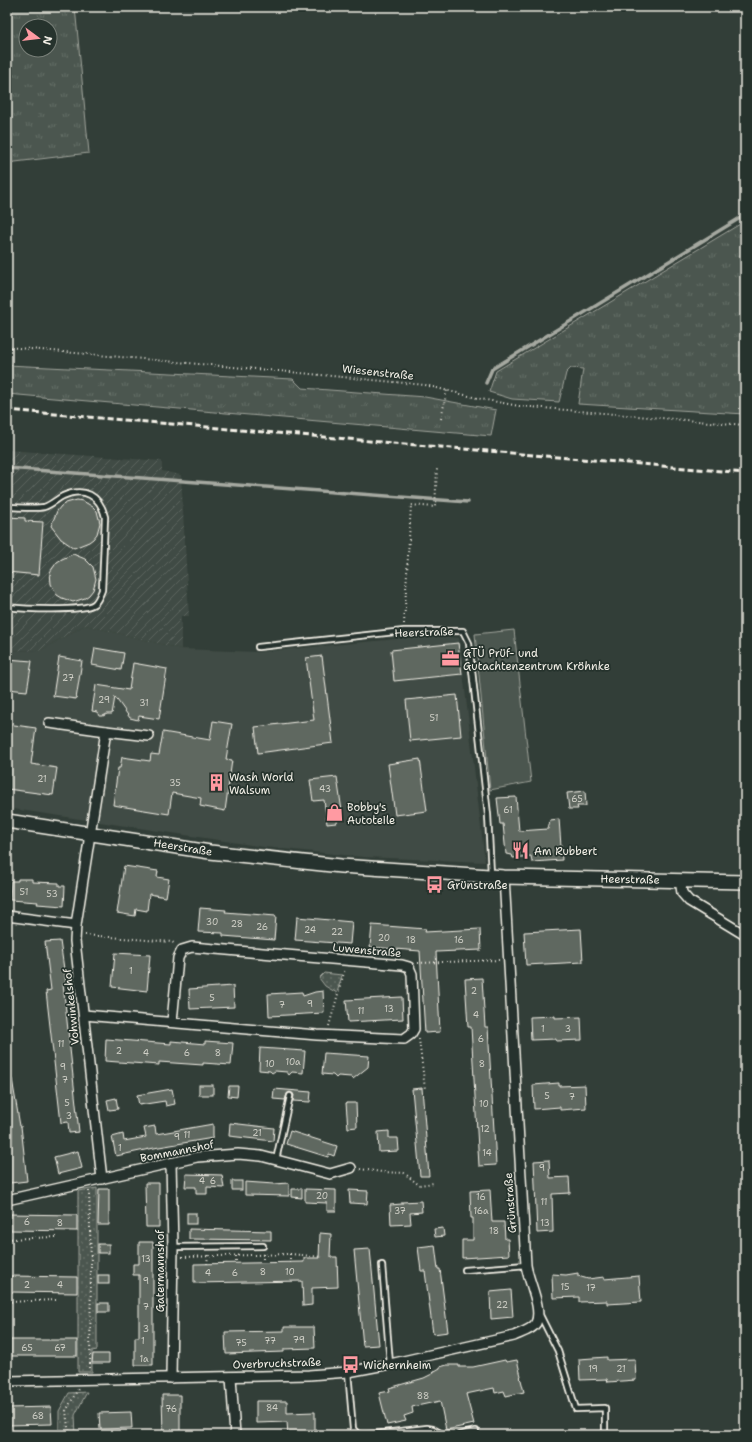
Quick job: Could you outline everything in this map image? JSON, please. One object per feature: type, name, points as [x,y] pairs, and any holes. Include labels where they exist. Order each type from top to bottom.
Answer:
[{"type":"main road","name":"Heerstraße","points":[[7,821],[210,852],[342,866],[498,876],[745,882]]},
{"type":"street","points":[[49,722],[150,736]]},
{"type":"street","points":[[91,833],[106,731]]},
{"type":"street","name":"Vohwinkelshof","points":[[91,833],[75,941],[102,1179]]},
{"type":"street","name":"Grünstraße","points":[[498,876],[508,960],[526,1265],[537,1316]]},
{"type":"street","points":[[680,880],[682,893],[689,901],[745,935]]},
{"type":"street","points":[[7,916],[76,930]]},
{"type":"street","name":"Luwenstraße","points":[[182,950],[192,947],[348,960],[409,967],[412,974],[414,1029]]},
{"type":"street","points":[[172,1022],[178,958],[182,950]]},
{"type":"street","points":[[84,1015],[328,1035],[404,1039],[411,1034],[414,1029]]},
{"type":"street","name":"Bommannshof","points":[[7,1200],[198,1157],[238,1154],[261,1156],[330,1174],[351,1168]]},
{"type":"street","name":"Gatermannshof","points":[[171,1163],[173,1247],[171,1378]]},
{"type":"street","name":"Overbruchstraße","points":[[7,1381],[231,1377],[348,1372],[514,1336],[530,1329],[536,1324],[537,1316]]},
{"type":"street","points":[[231,1377],[235,1435]]},
{"type":"lane","points":[[7,507],[44,507],[64,495],[77,492],[96,498],[103,506],[105,517],[102,590],[100,596],[94,604],[87,607],[50,610],[7,608]]},
{"type":"lane","name":"Heerstraße","points":[[258,647],[404,631],[463,631],[469,643],[488,815],[498,876]]},
{"type":"lane","points":[[276,1160],[290,1096]]},
{"type":"lane","points":[[173,1247],[263,1246]]},
{"type":"lane","points":[[382,1265],[390,1364]]},
{"type":"lane","points":[[465,1270],[526,1265]]},
{"type":"lane","points":[[537,1316],[558,1351],[576,1409],[605,1408],[606,1430]]},
{"type":"lane","points":[[348,1372],[353,1429],[362,1435]]},
{"type":"lane","points":[[366,1435],[427,1428],[433,1429],[444,1435]]},
{"type":"lane","points":[[459,1435],[476,1431]]},
{"type":"path","name":"Wiesenstraße","points":[[7,348],[298,372],[425,385],[481,399],[519,406],[745,425]]},
{"type":"path","points":[[441,419],[447,390]]},
{"type":"path","points":[[404,631],[411,505],[435,507],[437,494],[437,469]]},
{"type":"path","points":[[76,930],[172,942],[182,950]]},
{"type":"path","points":[[328,1035],[329,1023],[348,960]]},
{"type":"path","points":[[409,967],[419,963],[508,960]]},
{"type":"path","points":[[414,1029],[420,1042],[425,1089]]},
{"type":"path","points":[[351,1168],[404,1173],[419,1185],[434,1183]]},
{"type":"path","points":[[88,1182],[90,1195],[91,1263],[90,1380]]},
{"type":"path","points":[[7,1239],[56,1237]]},
{"type":"path","points":[[290,1254],[290,1263]]},
{"type":"path","points":[[173,1257],[290,1254],[322,1257]]},
{"type":"path","points":[[7,1302],[56,1300]]},
{"type":"path","points":[[69,1435],[66,1411],[77,1393],[79,1380]]},
{"type":"shaded area","points":[[7,450],[162,461],[162,471],[181,475],[189,616],[181,616],[181,649],[85,625],[39,651],[7,650]]},
{"type":"shaded area","points":[[85,625],[181,649],[257,652],[429,636],[459,638],[485,862],[364,857],[264,847],[7,808],[7,650],[39,651]]},
{"type":"green space","points":[[7,7],[75,7],[89,153],[7,163]]},
{"type":"green space","points":[[745,221],[745,414],[578,404],[583,369],[571,368],[566,373],[559,402],[512,399],[489,392],[496,371]]},
{"type":"green space","points":[[7,365],[293,379],[302,388],[425,397],[496,410],[491,436],[7,394]]},
{"type":"green space","points":[[514,630],[531,782],[490,790],[475,634]]},
{"type":"green space","points":[[324,973],[342,975],[337,993],[325,986],[319,978]]},
{"type":"green space","points":[[97,1188],[97,1350],[92,1351],[92,1372],[78,1372],[78,1191]]},
{"type":"green space","points":[[87,1392],[75,1415],[76,1435],[59,1435],[59,1411],[69,1393]]},
{"type":"building","points":[[77,500],[83,501],[97,511],[100,523],[97,534],[93,539],[74,548],[61,539],[51,526],[57,511],[61,506]]},
{"type":"building","points":[[7,517],[25,518],[25,521],[43,522],[39,575],[7,572]]},
{"type":"building","points":[[73,554],[85,559],[93,567],[96,579],[93,590],[89,595],[73,602],[57,595],[51,584],[50,572],[57,562]]},
{"type":"building","points":[[458,643],[462,674],[394,681],[391,650]]},
{"type":"building","points":[[95,648],[124,653],[121,670],[92,665]]},
{"type":"building","points":[[322,656],[333,743],[258,753],[255,727],[314,720],[306,658]]},
{"type":"building","points":[[59,657],[82,661],[76,699],[53,696]]},
{"type":"building","points":[[7,659],[32,661],[27,691],[7,689]]},
{"type":"building","points":[[133,663],[167,669],[159,719],[139,716],[138,720],[130,718],[115,697],[112,714],[99,716],[97,712],[92,711],[96,685],[129,690]]},
{"type":"building","points":[[457,695],[461,736],[410,741],[406,700]]},
{"type":"building","points":[[213,721],[232,724],[226,759],[232,760],[225,811],[200,806],[201,798],[172,793],[169,814],[113,805],[118,768],[120,768],[122,757],[150,761],[151,754],[159,755],[163,732],[210,740]]},
{"type":"building","points":[[7,724],[36,728],[31,764],[57,768],[53,795],[7,789]]},
{"type":"building","points":[[420,759],[427,811],[395,815],[388,764]]},
{"type":"building","points":[[337,777],[343,818],[339,819],[336,823],[327,824],[324,800],[313,801],[310,780]]},
{"type":"building","points":[[585,791],[586,806],[577,806],[578,809],[569,809],[567,793]]},
{"type":"building","points":[[516,797],[519,831],[548,829],[550,820],[559,819],[562,860],[532,862],[531,856],[513,858],[512,855],[506,854],[503,824],[500,824],[497,798]]},
{"type":"building","points":[[124,866],[158,871],[157,877],[169,879],[166,897],[149,894],[147,911],[136,909],[135,916],[117,913]]},
{"type":"building","points":[[18,879],[32,879],[32,882],[59,883],[59,886],[65,886],[64,906],[10,900],[11,881],[18,881]]},
{"type":"building","points":[[200,908],[226,910],[225,912],[276,916],[274,940],[223,936],[223,933],[198,932]]},
{"type":"building","points":[[297,917],[352,922],[350,944],[295,940]]},
{"type":"building","points":[[372,925],[426,929],[425,932],[480,929],[481,950],[436,952],[440,1032],[425,1033],[420,951],[370,947]]},
{"type":"building","points":[[581,929],[583,962],[526,965],[524,932]]},
{"type":"building","points":[[60,941],[66,983],[63,984],[79,1132],[69,1133],[68,1122],[61,1123],[46,991],[51,990],[45,942]]},
{"type":"building","points":[[115,953],[150,955],[147,991],[112,987]]},
{"type":"building","points":[[482,978],[485,1027],[488,1027],[496,1165],[479,1166],[471,1027],[468,1027],[465,979]]},
{"type":"building","points":[[233,986],[234,1007],[190,1009],[189,989]]},
{"type":"building","points":[[323,991],[324,1013],[269,1016],[268,994],[302,992],[303,996]]},
{"type":"building","points":[[402,997],[403,1019],[348,1022],[346,1000]]},
{"type":"building","points":[[555,1016],[555,1018],[581,1017],[582,1040],[531,1040],[530,1017]]},
{"type":"building","points":[[106,1039],[171,1044],[171,1041],[205,1044],[205,1041],[233,1043],[231,1065],[159,1062],[159,1065],[105,1061]]},
{"type":"building","points":[[260,1048],[305,1051],[303,1073],[292,1072],[289,1075],[287,1072],[275,1071],[272,1073],[270,1071],[259,1070]]},
{"type":"building","points":[[324,1053],[369,1056],[368,1067],[353,1079],[351,1077],[338,1076],[336,1078],[333,1075],[322,1074]]},
{"type":"building","points":[[7,1079],[12,1079],[21,1126],[27,1181],[10,1183],[7,1157]]},
{"type":"building","points":[[559,1083],[559,1086],[585,1085],[586,1108],[560,1110],[560,1107],[534,1109],[533,1085]]},
{"type":"building","points":[[199,1085],[213,1085],[213,1095],[199,1095]]},
{"type":"building","points":[[229,1086],[238,1086],[237,1097],[228,1096]]},
{"type":"building","points":[[422,1088],[429,1176],[420,1176],[412,1089]]},
{"type":"building","points":[[172,1089],[175,1104],[166,1106],[165,1101],[139,1105],[137,1095]]},
{"type":"building","points":[[274,1089],[311,1092],[310,1102],[293,1101],[294,1095],[290,1092],[287,1094],[285,1100],[273,1099]]},
{"type":"building","points":[[116,1098],[118,1109],[109,1110],[107,1100]]},
{"type":"building","points":[[346,1103],[356,1103],[357,1127],[348,1128]]},
{"type":"building","points":[[230,1123],[274,1128],[273,1141],[229,1136]]},
{"type":"building","points":[[213,1124],[213,1138],[116,1156],[112,1137],[123,1134],[124,1141],[146,1137],[144,1128],[155,1126],[156,1134]]},
{"type":"building","points":[[290,1131],[337,1146],[334,1156],[329,1154],[328,1157],[286,1144]]},
{"type":"building","points":[[389,1131],[389,1138],[398,1138],[399,1151],[379,1152],[378,1132]]},
{"type":"building","points":[[78,1151],[82,1168],[58,1174],[54,1157]]},
{"type":"building","points":[[549,1160],[550,1178],[569,1177],[570,1193],[552,1194],[553,1232],[537,1233],[534,1161]]},
{"type":"building","points":[[186,1174],[222,1175],[224,1188],[207,1187],[207,1194],[196,1194],[196,1187],[185,1187]]},
{"type":"building","points":[[232,1181],[242,1181],[242,1190],[232,1190]]},
{"type":"building","points":[[245,1182],[274,1184],[289,1183],[289,1196],[245,1195]]},
{"type":"building","points":[[145,1183],[159,1183],[159,1227],[146,1227]]},
{"type":"building","points":[[99,1189],[109,1189],[109,1225],[98,1225]]},
{"type":"building","points":[[292,1189],[302,1189],[302,1198],[292,1197]]},
{"type":"building","points":[[305,1189],[336,1190],[336,1211],[327,1211],[327,1203],[305,1202]]},
{"type":"building","points":[[349,1190],[368,1191],[367,1204],[350,1203]]},
{"type":"building","points":[[490,1190],[492,1222],[504,1222],[505,1239],[508,1239],[509,1255],[462,1258],[462,1240],[473,1240],[473,1218],[471,1218],[470,1191]]},
{"type":"building","points":[[421,1201],[422,1212],[410,1213],[411,1224],[391,1225],[390,1205],[402,1204],[402,1202]]},
{"type":"building","points":[[187,1213],[196,1213],[196,1224],[187,1224]]},
{"type":"building","points":[[10,1214],[77,1215],[77,1231],[9,1230]]},
{"type":"building","points":[[443,1228],[444,1236],[435,1237],[434,1229]]},
{"type":"building","points":[[189,1229],[271,1231],[271,1240],[189,1239]]},
{"type":"building","points":[[320,1233],[331,1234],[330,1257],[337,1257],[338,1287],[312,1288],[312,1305],[303,1306],[302,1281],[194,1283],[194,1264],[304,1262],[304,1258],[319,1258]]},
{"type":"building","points":[[139,1242],[153,1242],[153,1365],[135,1365],[135,1337],[139,1337],[139,1275],[133,1275],[133,1264],[139,1264]]},
{"type":"building","points":[[98,1244],[109,1244],[109,1253],[98,1253]]},
{"type":"building","points":[[435,1245],[438,1269],[440,1269],[448,1332],[433,1334],[425,1271],[421,1271],[418,1247]]},
{"type":"building","points":[[370,1249],[379,1345],[363,1346],[354,1250]]},
{"type":"building","points":[[578,1273],[578,1276],[588,1279],[639,1276],[641,1302],[607,1304],[607,1301],[579,1302],[579,1297],[553,1298],[552,1274],[566,1275]]},
{"type":"building","points":[[98,1275],[109,1275],[109,1284],[98,1284]]},
{"type":"building","points":[[10,1276],[77,1277],[77,1293],[10,1292]]},
{"type":"building","points":[[511,1290],[513,1317],[491,1319],[490,1292]]},
{"type":"building","points":[[98,1303],[109,1303],[109,1312],[98,1312]]},
{"type":"building","points":[[284,1327],[314,1327],[315,1348],[284,1349],[284,1352],[226,1354],[225,1332],[284,1331]]},
{"type":"building","points":[[10,1340],[77,1340],[77,1356],[10,1356]]},
{"type":"building","points":[[93,1354],[109,1354],[109,1363],[92,1363]]},
{"type":"building","points":[[607,1357],[607,1360],[635,1359],[636,1380],[608,1382],[607,1379],[580,1380],[579,1359]]},
{"type":"building","points":[[505,1360],[506,1362],[517,1360],[521,1376],[519,1378],[521,1380],[524,1392],[506,1396],[504,1391],[495,1393],[494,1388],[466,1394],[474,1424],[446,1430],[440,1401],[412,1407],[413,1413],[404,1416],[406,1421],[387,1425],[379,1393],[390,1391],[389,1388],[424,1378],[434,1373],[433,1372],[440,1367],[447,1365],[473,1367]]},
{"type":"building","points":[[162,1395],[180,1395],[180,1435],[163,1435]]},
{"type":"building","points":[[256,1401],[287,1401],[287,1413],[315,1412],[315,1434],[288,1435],[287,1422],[256,1423]]},
{"type":"building","points":[[51,1407],[52,1424],[7,1425],[7,1408]]},
{"type":"building","points":[[131,1412],[132,1428],[100,1429],[99,1413]]},
{"type":"waterway","points":[[486,383],[492,369],[745,215]]},
{"type":"waterway","points":[[7,468],[468,502]]},
{"type":"railway","points":[[7,410],[745,473]]},
{"type":"place","name":"GTÜ Prüf- und Gutachtenzentrum Kröhnke","points":[[450,659]]},
{"type":"place","name":"Wash World Walsum","points":[[216,783]]},
{"type":"place","name":"Bobby's Autoteile","points":[[334,813]]},
{"type":"place","name":"Am Rubbert","points":[[521,851]]},
{"type":"place","name":"Grünstraße","points":[[434,885]]},
{"type":"place","name":"Wichernheim","points":[[350,1365]]}]
